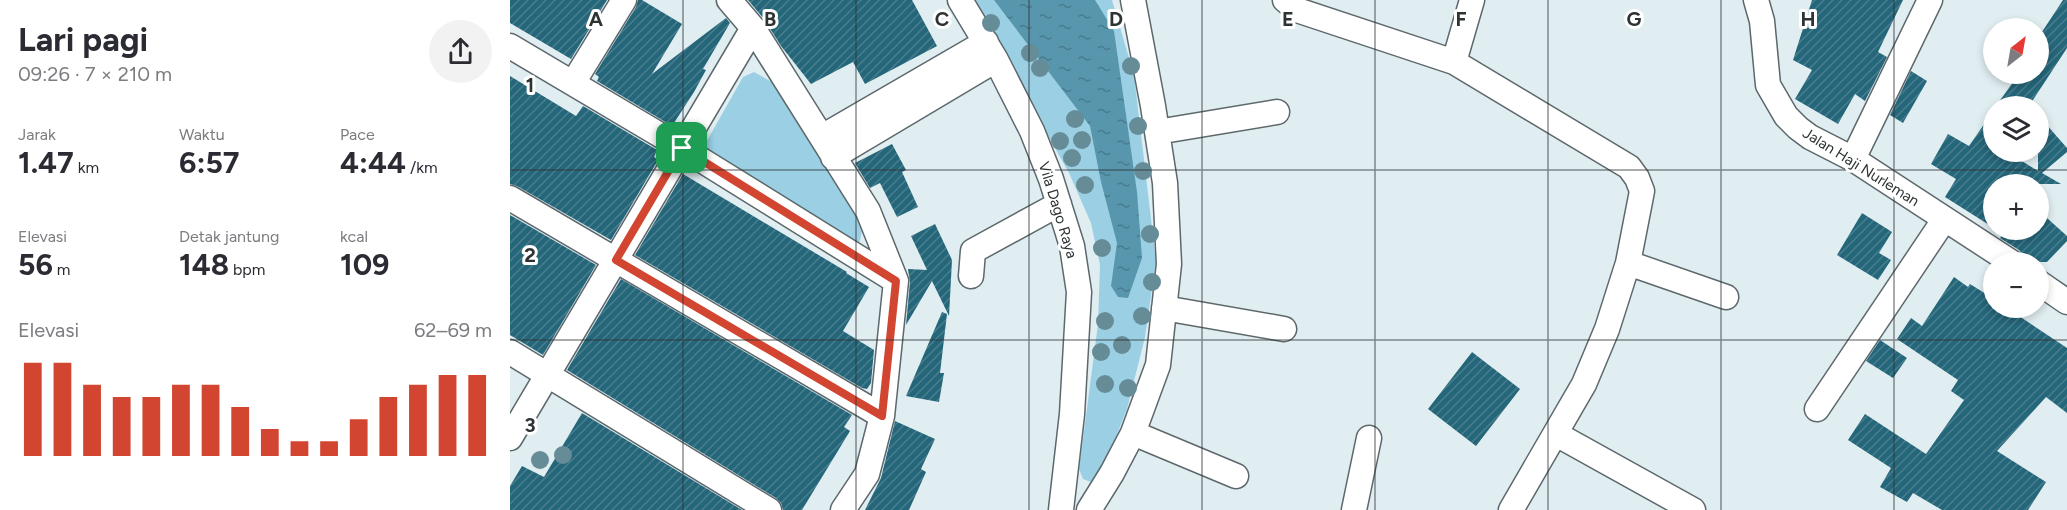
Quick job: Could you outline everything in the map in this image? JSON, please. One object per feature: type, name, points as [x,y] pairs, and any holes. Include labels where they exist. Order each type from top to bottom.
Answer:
[{"type":"street","points":[[573,83],[624,0]]},
{"type":"street","points":[[729,0],[753,28],[868,212],[896,281],[882,416],[867,474],[843,510]]},
{"type":"street","name":"Vila Dago Raya","points":[[960,0],[991,51],[1032,131],[1072,246],[1079,292],[1072,414],[1061,510]]},
{"type":"street","points":[[1089,510],[1133,433],[1158,365],[1169,264],[1165,183],[1133,0]]},
{"type":"street","points":[[1285,0],[1297,10],[1454,62],[1629,167],[1637,178],[1642,191],[1628,263],[1608,329],[1584,384],[1511,510]]},
{"type":"street","points":[[1454,62],[1472,0]]},
{"type":"street","name":"Jalan Haji Nurleman","points":[[1756,0],[1762,21],[1768,85],[1786,116],[1810,137],[1853,159],[1995,252]]},
{"type":"street","points":[[1853,159],[1930,0]]},
{"type":"street","points":[[510,438],[753,28]]},
{"type":"street","points":[[510,46],[682,148],[896,281]]},
{"type":"street","points":[[827,147],[991,51]]},
{"type":"street","points":[[1157,132],[1277,112]]},
{"type":"street","points":[[510,198],[882,416]]},
{"type":"street","points":[[970,276],[973,251],[1059,204]]},
{"type":"street","points":[[1817,409],[1944,220]]},
{"type":"street","points":[[1628,263],[1726,297]]},
{"type":"street","points":[[2049,290],[2067,302]]},
{"type":"street","points":[[1164,308],[1284,329]]},
{"type":"street","points":[[510,352],[769,510]]},
{"type":"street","points":[[1133,433],[1236,476]]},
{"type":"street","points":[[1556,434],[1693,510]]},
{"type":"street","points":[[1354,510],[1370,438]]},
{"type":"shaded area","points":[[972,0],[1112,0],[1134,75],[1156,261],[1145,337],[1127,409],[1100,477],[1091,482],[1083,479],[1079,469],[1098,324],[1100,265],[1091,223],[1069,173]]},
{"type":"shaded area","points":[[754,72],[772,82],[863,225],[860,241],[851,247],[700,153],[743,77]]},
{"type":"water","points":[[994,0],[1095,0],[1114,31],[1137,192],[1142,258],[1128,298],[1118,297],[1111,286],[1117,243],[1101,182],[1090,126]]},
{"type":"building","points":[[510,0],[607,0],[571,59],[510,23]]},
{"type":"building","points":[[638,0],[642,0],[682,24],[652,74],[726,18],[730,23],[703,69],[706,70],[694,92],[672,126],[597,81],[599,77],[595,74]]},
{"type":"building","points":[[748,0],[912,0],[937,46],[865,84],[853,62],[811,84]]},
{"type":"building","points":[[1812,0],[1903,0],[1878,52],[1887,57],[1865,101],[1855,94],[1838,124],[1795,99],[1812,70],[1793,60]]},
{"type":"building","points":[[2063,0],[2067,0],[2067,48],[2049,75],[2049,21]]},
{"type":"building","points":[[1911,71],[1927,81],[1903,123],[1890,115]]},
{"type":"building","points":[[510,76],[576,116],[583,106],[657,150],[654,157],[658,160],[611,240],[510,184]]},
{"type":"building","points":[[2012,84],[2043,84],[2036,96],[2003,96]]},
{"type":"building","points":[[1983,126],[1983,162],[2023,162],[2038,171],[2038,162],[2049,162],[2049,128],[2067,148],[2067,152],[2042,173],[2044,174],[1983,174],[1983,221],[1945,197],[1956,179],[1931,164],[1948,134],[1969,146]]},
{"type":"building","points":[[892,144],[906,170],[902,172],[918,207],[897,217],[880,183],[870,188],[855,163]]},
{"type":"building","points":[[683,174],[869,287],[843,331],[874,350],[871,383],[867,389],[635,255]]},
{"type":"building","points":[[2049,177],[2061,184],[2049,184]]},
{"type":"building","points":[[1862,213],[1892,232],[1879,253],[1891,260],[1878,280],[1837,255]]},
{"type":"building","points":[[510,215],[596,265],[543,355],[510,335]]},
{"type":"building","points":[[2049,220],[2067,236],[2067,241],[2049,260],[2049,252],[2021,252],[2003,240],[2049,240]]},
{"type":"building","points":[[935,224],[952,260],[949,316],[932,281],[906,325],[910,282],[908,269],[927,270],[911,236]]},
{"type":"building","points":[[1954,277],[1968,287],[1970,284],[1983,292],[1983,318],[2022,318],[2067,348],[2067,413],[2046,397],[1997,451],[2046,482],[2028,510],[1942,510],[1913,493],[1907,502],[1880,487],[1891,468],[1848,440],[1865,414],[1926,454],[1964,400],[1951,391],[1958,380],[1897,339],[1911,318],[1922,326]]},
{"type":"building","points":[[621,279],[852,415],[844,427],[850,431],[802,510],[783,510],[776,498],[567,370]]},
{"type":"building","points":[[942,312],[947,314],[940,373],[944,373],[939,402],[906,396]]},
{"type":"building","points":[[1880,340],[1907,358],[1893,378],[1866,361]]},
{"type":"building","points":[[1472,352],[1520,389],[1476,446],[1428,409]]},
{"type":"building","points":[[582,413],[742,510],[510,510],[510,486],[522,466],[544,477]]},
{"type":"building","points":[[895,421],[935,439],[921,469],[926,472],[909,510],[865,510],[881,478]]},
{"type":"route","points":[[682,148],[896,281],[882,416],[616,260],[682,148]]}]
